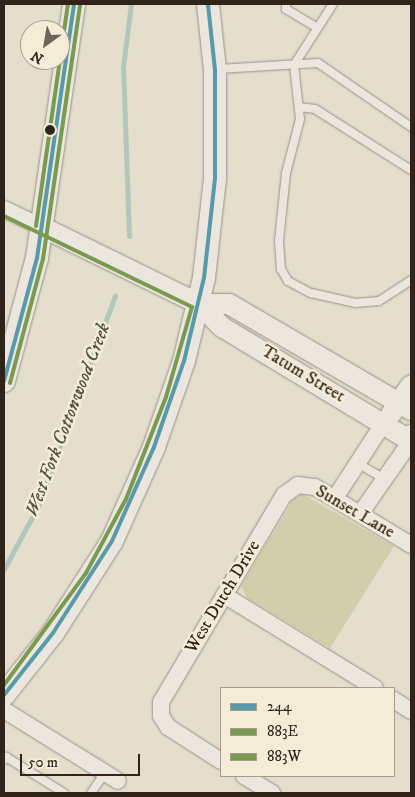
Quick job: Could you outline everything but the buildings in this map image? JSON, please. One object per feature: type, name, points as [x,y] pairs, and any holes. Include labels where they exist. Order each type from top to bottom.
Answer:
[{"type":"main road","points":[[4,381],[27,302],[42,227],[74,4]]},
{"type":"main road","points":[[4,695],[91,576],[132,502],[172,399],[199,304],[215,178],[215,70],[208,4]]},
{"type":"street","points":[[4,209],[42,227]]},
{"type":"street","name":"Tatum Street","points":[[42,227],[199,304],[222,327],[383,424],[410,438]]},
{"type":"street","name":"Tatum Street","points":[[199,304],[229,304],[405,407]]},
{"type":"street","points":[[335,498],[383,424],[405,407],[411,385]]},
{"type":"street","points":[[360,514],[410,438]]},
{"type":"street","name":"Sunset Lane","points":[[298,485],[314,487],[335,498],[411,545]]},
{"type":"street","name":"West Dutch Drive","points":[[220,761],[171,730],[161,716],[163,696],[284,495],[298,485]]},
{"type":"street","points":[[224,596],[373,687]]},
{"type":"street","points":[[395,701],[411,711]]},
{"type":"street","points":[[4,710],[112,777]]},
{"type":"street","points":[[246,777],[272,793]]},
{"type":"lane","points":[[286,4],[286,9],[318,28]]},
{"type":"lane","points":[[333,4],[294,65],[299,107],[279,241],[281,269],[288,280],[318,296],[355,303],[378,301],[411,280]]},
{"type":"lane","points":[[215,70],[318,63],[411,127]]},
{"type":"lane","points":[[299,107],[315,109],[411,170]]},
{"type":"lane","points":[[357,463],[383,478]]},
{"type":"lane","points":[[4,760],[6,756],[64,793]]},
{"type":"lane","points":[[92,793],[112,777]]},
{"type":"shaded area","points":[[302,494],[394,546],[330,648],[247,598],[241,586],[293,500]]},
{"type":"waterway","name":"West Fork Cottonwood Creek","points":[[129,236],[123,67],[131,4]]},
{"type":"waterway","name":"West Fork Cottonwood Creek","points":[[4,569],[38,506],[115,296]]},
{"type":"transit line","name":"883W","points":[[66,20],[68,4]]},
{"type":"transit line","name":"244","points":[[4,381],[37,258],[74,4]]},
{"type":"transit line","name":"244","points":[[4,695],[53,633],[112,541],[154,447],[184,361],[204,278],[215,178],[215,70],[208,4]]},
{"type":"transit line","name":"883E","points":[[10,383],[43,259],[80,5]]},
{"type":"transit line","name":"883W","points":[[36,226],[59,70]]},
{"type":"transit line","name":"883E","points":[[4,216],[192,307],[166,397],[126,499],[86,573],[4,685]]}]
